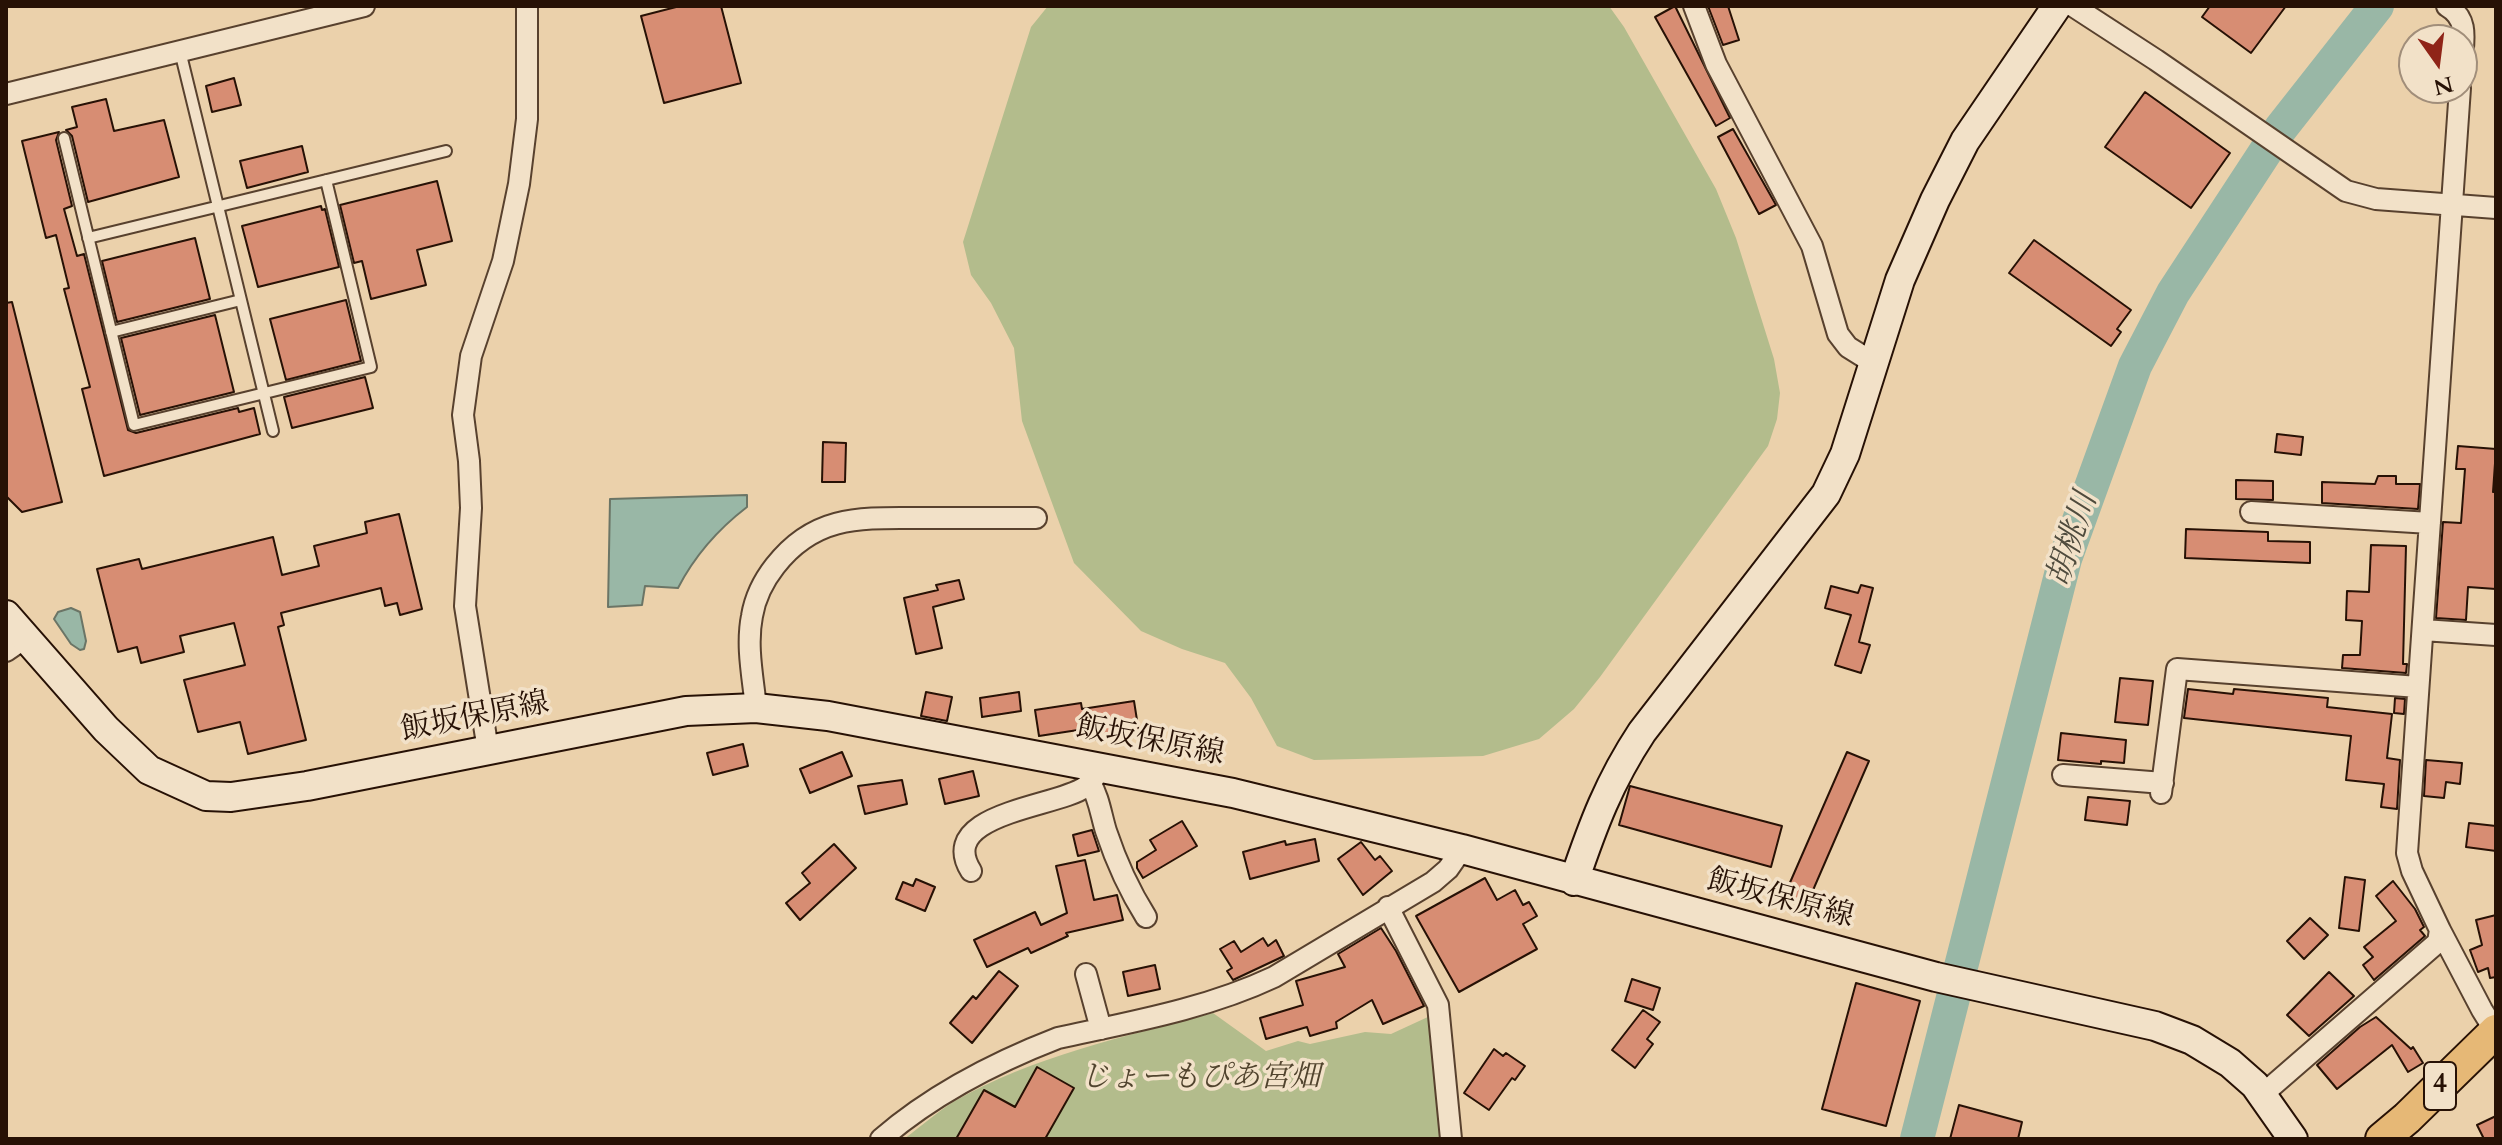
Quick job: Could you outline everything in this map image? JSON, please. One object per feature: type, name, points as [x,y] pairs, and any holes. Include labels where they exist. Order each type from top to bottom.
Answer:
[{"type":"main road","points":[[1574,881],[1593,824],[1624,759],[1826,494],[1845,454],[1872,362],[1909,256],[1965,141],[2057,6]]},
{"type":"main road","name":"飯坂保原線","points":[[6,615],[16,644],[149,770],[206,796],[231,797],[307,786],[686,711],[756,708],[828,716],[1094,775],[1233,793],[1462,849],[1936,977],[2110,1014],[2174,1032],[2220,1055],[2263,1094],[2293,1139]]},
{"type":"main road","name":"4","points":[[2382,1139],[2496,1031]]},
{"type":"street","points":[[6,94],[364,6]]},
{"type":"street","points":[[488,750],[465,606],[471,508],[463,415],[471,356],[503,261],[517,198],[527,119],[527,6]]},
{"type":"street","points":[[1694,6],[1716,64],[1812,246],[1838,334],[1848,347],[1872,362]]},
{"type":"street","points":[[2073,6],[2346,191],[2376,199],[2496,208]]},
{"type":"street","points":[[2447,6],[2463,24]]},
{"type":"street","points":[[2459,104],[2407,853],[2412,871],[2440,930],[2496,1031]]},
{"type":"street","points":[[2251,512],[2430,523]]},
{"type":"street","points":[[756,708],[750,635],[752,615],[771,572],[786,552],[802,539],[831,524],[865,518],[1036,518]]},
{"type":"street","points":[[2423,630],[2496,635]]},
{"type":"street","points":[[2063,775],[2162,788],[2177,669],[2418,687]]},
{"type":"street","points":[[971,871],[963,849],[965,841],[974,832],[1005,814],[1073,794],[1094,775]]},
{"type":"street","points":[[1094,775],[1094,789],[1105,829],[1125,879],[1146,917]]},
{"type":"street","points":[[891,1136],[998,1063],[1058,1038],[1195,1006],[1274,977],[1433,882],[1448,869],[1462,849]]},
{"type":"street","points":[[1388,907],[1438,1005],[1451,1139]]},
{"type":"street","points":[[2263,1094],[2438,942],[2440,930]]},
{"type":"street","points":[[1086,974],[1101,1029]]},
{"type":"lane","points":[[180,51],[273,431]]},
{"type":"lane","points":[[64,138],[134,425],[371,367],[326,180]]},
{"type":"lane","points":[[88,238],[446,151]]},
{"type":"lane","points":[[111,332],[241,300]]},
{"type":"green space","points":[[1048,6],[1609,6],[1624,27],[1716,189],[1736,238],[1774,359],[1780,393],[1777,419],[1768,446],[1600,677],[1574,709],[1539,739],[1483,756],[1314,760],[1277,746],[1251,698],[1225,663],[1141,631],[1074,563],[1022,421],[1014,348],[991,303],[971,275],[963,242],[1031,27]]},
{"type":"green space","name":"じょーもぴあ宮畑","points":[[1213,1013],[1266,1051],[1298,1041],[1310,1044],[1365,1032],[1391,1034],[1430,1016],[1443,1139],[904,1139],[953,1102],[1015,1072],[1080,1049]]},
{"type":"shaded area","points":[[747,495],[747,507],[708,544],[678,588],[645,586],[642,605],[608,607],[610,499]]},
{"type":"shaded area","points":[[71,608],[80,612],[86,641],[84,649],[71,644],[54,619],[58,612]]},
{"type":"building","points":[[680,6],[721,6],[741,83],[664,103],[641,16]]},
{"type":"building","points":[[1675,6],[1730,118],[1716,126],[1655,17]]},
{"type":"building","points":[[1708,6],[1728,6],[1739,40],[1723,45]]},
{"type":"building","points":[[2210,6],[2286,6],[2251,53],[2202,17]]},
{"type":"building","points":[[234,78],[241,105],[212,112],[206,86]]},
{"type":"building","points":[[2145,92],[2230,153],[2191,208],[2105,147]]},
{"type":"building","points":[[106,99],[114,131],[164,120],[179,177],[88,202],[72,136],[66,130],[77,127],[72,107]]},
{"type":"building","points":[[1733,129],[1776,205],[1759,214],[1718,137]]},
{"type":"building","points":[[59,132],[56,140],[72,206],[64,209],[77,256],[84,254],[128,430],[136,433],[238,408],[239,412],[254,408],[260,434],[104,476],[82,389],[90,387],[64,289],[69,288],[56,235],[46,238],[22,141]]},
{"type":"building","points":[[302,146],[308,172],[247,188],[240,161]]},
{"type":"building","points":[[437,181],[452,241],[417,250],[426,285],[371,299],[362,261],[354,263],[340,205]]},
{"type":"building","points":[[321,206],[322,210],[325,209],[339,267],[258,287],[242,226]]},
{"type":"building","points":[[195,238],[210,299],[117,322],[102,261]]},
{"type":"building","points":[[2034,240],[2131,310],[2117,329],[2121,332],[2111,346],[2009,273]]},
{"type":"building","points":[[346,300],[361,361],[286,380],[270,319]]},
{"type":"building","points":[[12,302],[62,502],[22,512],[6,496],[6,303]]},
{"type":"building","points":[[215,315],[234,392],[140,415],[121,338]]},
{"type":"building","points":[[365,377],[373,408],[292,428],[284,397]]},
{"type":"building","points":[[2277,434],[2303,437],[2301,455],[2275,452]]},
{"type":"building","points":[[823,442],[846,443],[845,482],[822,482]]},
{"type":"building","points":[[2458,446],[2496,449],[2493,492],[2496,492],[2496,589],[2468,587],[2466,620],[2436,618],[2443,522],[2461,523],[2465,469],[2456,469]]},
{"type":"building","points":[[2378,476],[2396,476],[2396,484],[2420,484],[2418,509],[2322,503],[2322,482],[2375,484]]},
{"type":"building","points":[[2236,480],[2273,481],[2273,500],[2236,499]]},
{"type":"building","points":[[399,514],[422,609],[400,615],[397,603],[385,606],[381,588],[281,613],[284,625],[278,627],[306,740],[248,754],[240,722],[198,732],[184,680],[245,665],[234,623],[180,636],[184,652],[141,663],[137,647],[118,652],[97,569],[139,559],[142,569],[273,537],[282,575],[319,566],[314,546],[367,533],[365,522]]},
{"type":"building","points":[[2186,529],[2268,532],[2268,541],[2310,542],[2310,563],[2185,558]]},
{"type":"building","points":[[2371,545],[2406,546],[2403,664],[2407,664],[2406,673],[2342,668],[2343,655],[2360,655],[2362,621],[2346,620],[2347,591],[2369,592]]},
{"type":"building","points":[[959,580],[964,599],[933,607],[942,648],[916,654],[904,598],[938,590],[936,585]]},
{"type":"building","points":[[1861,585],[1873,588],[1859,642],[1870,645],[1861,673],[1835,665],[1851,615],[1825,608],[1831,586],[1858,593]]},
{"type":"building","points":[[2120,678],[2153,681],[2148,725],[2115,722]]},
{"type":"building","points":[[2188,689],[2233,694],[2234,689],[2328,698],[2327,707],[2392,714],[2387,758],[2400,760],[2397,809],[2381,807],[2384,784],[2346,780],[2351,736],[2184,718]]},
{"type":"building","points":[[926,692],[952,697],[947,721],[921,716]]},
{"type":"building","points":[[1019,692],[1021,711],[982,717],[980,698]]},
{"type":"building","points":[[2395,698],[2405,699],[2404,714],[2394,713]]},
{"type":"building","points":[[1134,701],[1139,733],[1093,740],[1091,728],[1039,736],[1035,710],[1081,703],[1082,709]]},
{"type":"building","points":[[2061,733],[2126,740],[2124,763],[2058,760]]},
{"type":"building","points":[[743,744],[748,766],[713,775],[707,753]]},
{"type":"building","points":[[842,752],[852,776],[810,793],[800,769]]},
{"type":"building","points":[[1847,752],[1869,761],[1807,904],[1785,894]]},
{"type":"building","points":[[2426,760],[2462,763],[2460,784],[2446,782],[2444,798],[2424,796]]},
{"type":"building","points":[[973,771],[979,796],[945,804],[939,779]]},
{"type":"building","points":[[902,780],[907,804],[865,814],[858,786]]},
{"type":"building","points":[[1630,786],[1782,826],[1771,867],[1619,825]]},
{"type":"building","points":[[2088,797],[2130,801],[2127,825],[2085,820]]},
{"type":"building","points":[[1182,821],[1197,846],[1143,878],[1137,862],[1156,850],[1150,840]]},
{"type":"building","points":[[2469,823],[2496,826],[2496,851],[2466,847]]},
{"type":"building","points":[[1092,830],[1099,851],[1078,856],[1073,835]]},
{"type":"building","points":[[1315,839],[1319,861],[1250,879],[1243,852],[1285,841],[1286,845]]},
{"type":"building","points":[[1361,842],[1375,860],[1380,856],[1392,871],[1363,895],[1338,859]]},
{"type":"building","points":[[834,844],[856,868],[800,920],[786,903],[810,883],[802,873]]},
{"type":"building","points":[[1085,860],[1094,900],[1117,895],[1123,920],[1066,933],[1068,936],[1031,953],[1028,948],[987,967],[974,940],[1035,912],[1041,925],[1067,913],[1056,866]]},
{"type":"building","points":[[2345,877],[2365,880],[2359,931],[2339,928]]},
{"type":"building","points":[[1485,878],[1497,900],[1515,890],[1523,905],[1529,902],[1537,916],[1523,924],[1537,949],[1459,992],[1416,916]]},
{"type":"building","points":[[916,879],[935,887],[925,911],[896,899],[903,882],[913,886]]},
{"type":"building","points":[[2393,881],[2415,909],[2424,927],[2420,930],[2425,936],[2374,980],[2363,965],[2373,957],[2364,947],[2396,921],[2376,896]]},
{"type":"building","points":[[2496,915],[2496,977],[2490,978],[2488,968],[2478,972],[2470,950],[2482,945],[2476,920]]},
{"type":"building","points":[[2310,918],[2328,935],[2304,959],[2287,941]]},
{"type":"building","points":[[1381,928],[1424,1006],[1383,1024],[1372,1000],[1336,1022],[1337,1028],[1310,1036],[1307,1027],[1266,1039],[1260,1018],[1303,1005],[1296,981],[1345,967],[1338,954]]},
{"type":"building","points":[[1263,938],[1268,946],[1276,940],[1284,956],[1233,980],[1227,971],[1232,968],[1220,949],[1234,941],[1241,952]]},
{"type":"building","points":[[1155,965],[1160,989],[1128,996],[1123,972]]},
{"type":"building","points":[[999,971],[1018,986],[972,1043],[950,1023],[973,996],[976,999]]},
{"type":"building","points":[[2329,972],[2354,996],[2309,1036],[2287,1015]]},
{"type":"building","points":[[1632,979],[1660,988],[1653,1010],[1625,1001]]},
{"type":"building","points":[[1856,983],[1920,1001],[1886,1126],[1822,1109]]},
{"type":"building","points":[[1643,1010],[1660,1022],[1647,1039],[1653,1044],[1635,1068],[1612,1050]]},
{"type":"building","points":[[2376,1017],[2411,1049],[2413,1047],[2423,1063],[2408,1072],[2392,1045],[2337,1089],[2317,1065]]},
{"type":"building","points":[[1494,1049],[1525,1066],[1515,1080],[1512,1078],[1489,1110],[1464,1093]]},
{"type":"building","points":[[1037,1067],[1074,1088],[1045,1139],[956,1139],[984,1090],[1015,1107]]},
{"type":"building","points":[[1959,1105],[2022,1122],[2018,1139],[1950,1139]]},
{"type":"building","points":[[2496,1116],[2496,1139],[2484,1139],[2477,1125]]},
{"type":"waterway","name":"胡桃川","points":[[1917,1139],[2065,559],[2135,366],[2173,293],[2281,128],[2377,6]]}]
